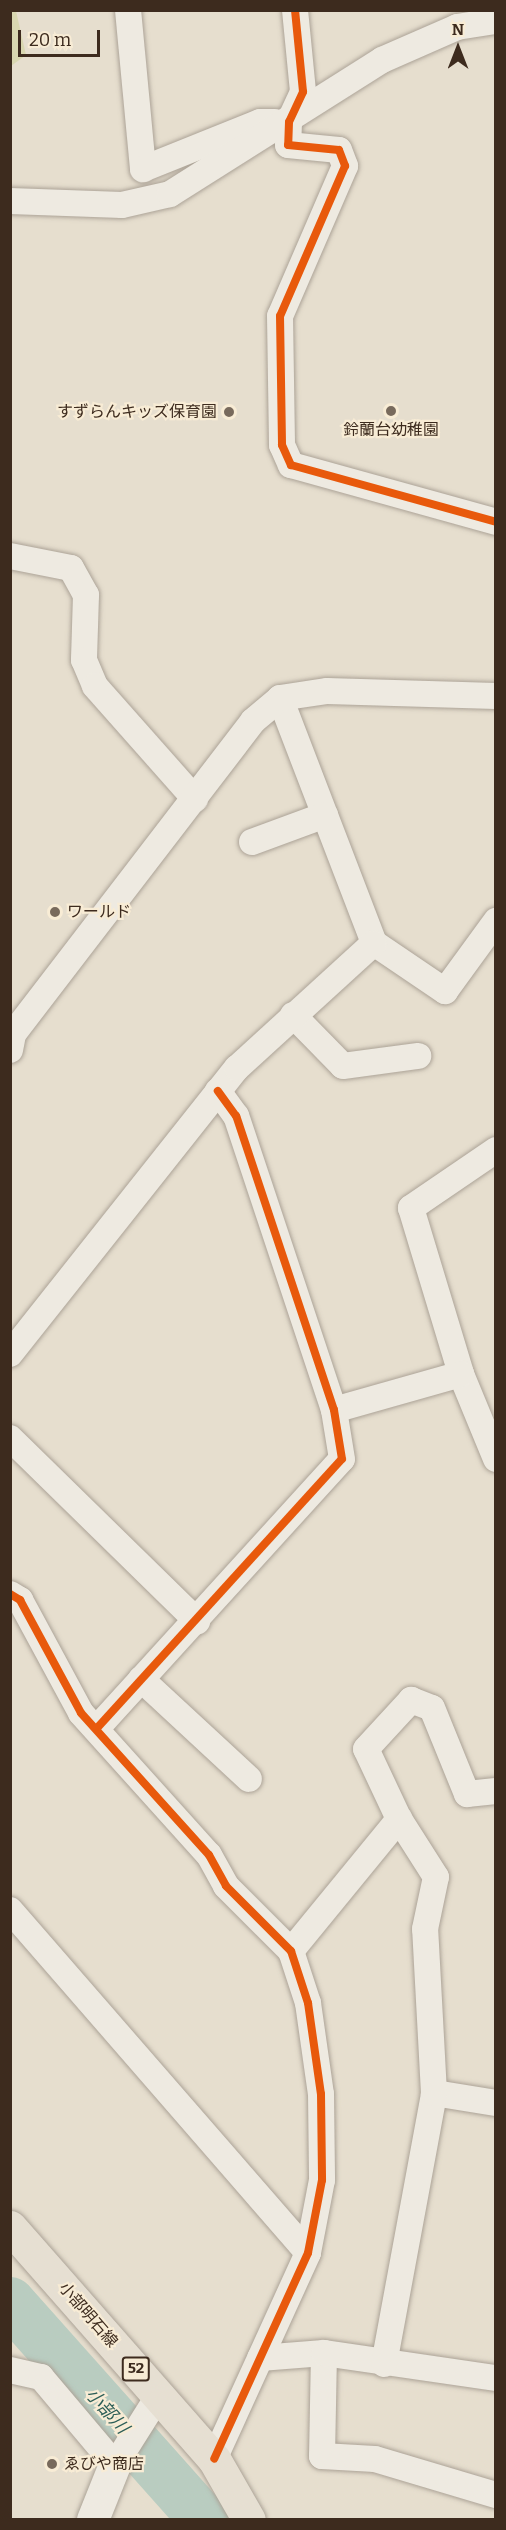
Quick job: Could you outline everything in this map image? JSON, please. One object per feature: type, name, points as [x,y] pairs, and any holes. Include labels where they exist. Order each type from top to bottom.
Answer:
[{"type":"main road","name":"小部明石線","points":[[10,2228],[214,2459],[249,2520]]},
{"type":"street","points":[[128,10],[143,169],[260,122],[289,122]]},
{"type":"street","points":[[295,10],[303,92],[289,122],[288,145],[339,150],[345,166],[280,316],[282,445],[291,465],[495,522]]},
{"type":"street","points":[[10,201],[122,205],[170,194],[289,122],[382,60],[456,19],[495,21]]},
{"type":"street","points":[[10,556],[71,568],[86,595],[84,660],[95,686],[195,799]]},
{"type":"street","points":[[11,1039],[253,721],[280,698],[327,691],[495,696]]},
{"type":"street","points":[[280,698],[374,943],[445,990],[495,921]]},
{"type":"street","points":[[252,842],[325,815]]},
{"type":"street","points":[[10,1354],[218,1091],[293,1015],[374,943]]},
{"type":"street","points":[[293,1015],[343,1066],[418,1056]]},
{"type":"street","points":[[98,1727],[329,1479],[342,1459],[334,1410],[236,1116],[218,1091]]},
{"type":"street","points":[[495,1150],[411,1208],[461,1374],[495,1459]]},
{"type":"street","points":[[334,1410],[461,1374]]},
{"type":"street","points":[[10,1438],[197,1621]]},
{"type":"street","points":[[10,1594],[20,1600],[81,1713],[98,1727],[141,1783],[209,1855],[226,1886],[291,1951],[308,2003],[321,2094],[322,2180],[308,2253],[214,2459]]},
{"type":"street","points":[[141,1679],[249,1779]]},
{"type":"street","points":[[384,2364],[434,2093],[425,1929],[436,1877],[399,1819],[366,1749],[411,1700],[432,1708],[467,1794],[495,1791]]},
{"type":"street","points":[[291,1951],[399,1819]]},
{"type":"street","points":[[10,1910],[308,2253]]},
{"type":"street","points":[[434,2093],[495,2103]]},
{"type":"street","points":[[260,2358],[324,2353],[384,2364],[495,2378]]},
{"type":"street","points":[[324,2353],[322,2456],[375,2459],[495,2495]]},
{"type":"street","points":[[10,2370],[41,2377],[115,2465]]},
{"type":"street","points":[[93,2520],[115,2465],[159,2395]]},
{"type":"shaded area","points":[[11,10],[16,11],[26,55],[11,66]]},
{"type":"waterway","name":"小部川","points":[[10,2302],[204,2520]]},
{"type":"cycle path","points":[[295,10],[303,92],[289,122],[288,145],[339,150],[345,166],[280,316],[282,445],[291,465],[496,522]]},
{"type":"cycle path","points":[[98,1727],[342,1459],[334,1410],[236,1116],[218,1091]]},
{"type":"cycle path","points":[[10,1594],[20,1600],[81,1713],[209,1855],[226,1886],[291,1951],[308,2003],[321,2094],[322,2180],[308,2253],[214,2459]]},
{"type":"place","name":"鈴蘭台幼稚園","points":[[391,411]]},
{"type":"place","name":"すずらんキッズ保育園","points":[[229,412]]},
{"type":"place","name":"ワールド","points":[[55,912]]},
{"type":"place","name":"ゑびや商店","points":[[52,2464]]}]
